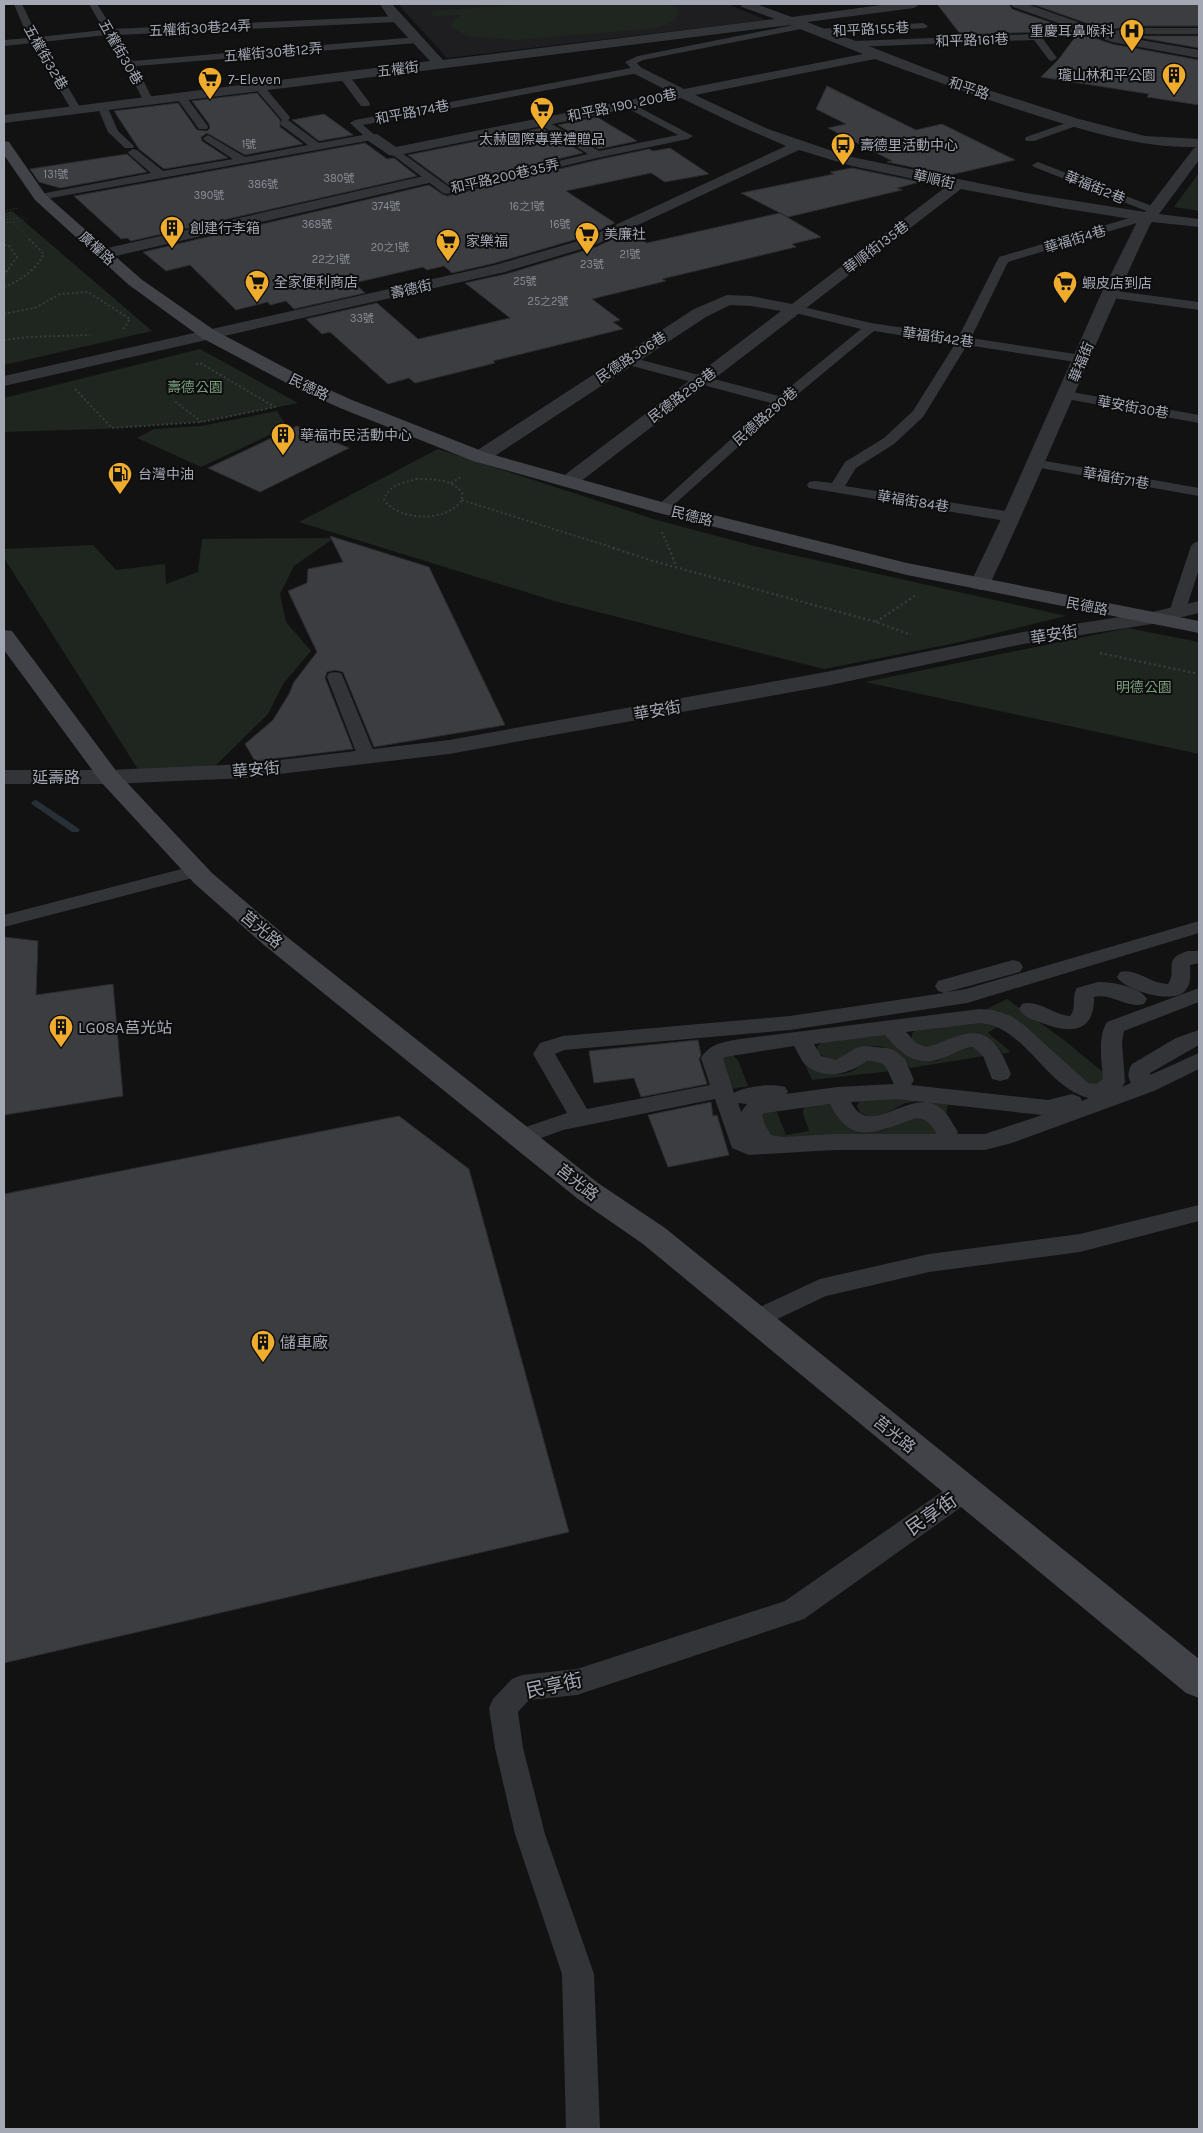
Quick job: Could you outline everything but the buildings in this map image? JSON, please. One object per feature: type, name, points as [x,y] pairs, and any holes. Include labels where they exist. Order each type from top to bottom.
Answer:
[{"type":"street","points":[[386,4],[440,64]]},
{"type":"street","name":"和平路","points":[[746,4],[853,44],[876,55],[1022,107],[1103,131],[1152,141],[1180,144],[1199,143]]},
{"type":"street","name":"五權街","points":[[4,119],[440,64],[798,24],[914,4]]},
{"type":"street","points":[[1017,4],[1105,35],[1199,54]]},
{"type":"street","name":"華順街","points":[[608,44],[634,66],[681,92],[760,130],[841,158],[1032,200],[1150,214],[1199,223]]},
{"type":"street","name":"和平路 190, 200巷","points":[[394,152],[629,105],[681,92],[876,55]]},
{"type":"street","points":[[372,137],[394,152]]},
{"type":"street","name":"壽德街","points":[[4,381],[499,269],[554,253],[590,242],[801,144]]},
{"type":"street","name":"廣權路","points":[[4,146],[40,197],[135,282],[208,334]]},
{"type":"street","name":"華福街","points":[[980,584],[1066,396],[1109,294],[1150,214],[1199,151]]},
{"type":"street","points":[[103,254],[428,178]]},
{"type":"street","name":"華順街135巷","points":[[795,309],[958,185]]},
{"type":"street","name":"民德路306巷","points":[[480,457],[626,360],[700,313],[727,300],[750,301],[795,309]]},
{"type":"street","name":"民德路298巷","points":[[569,481],[795,309]]},
{"type":"street","name":"民德路","points":[[208,334],[304,385],[480,457],[662,508],[898,567],[1199,627]]},
{"type":"street","name":"華安街","points":[[109,777],[246,771],[448,747],[826,679],[1023,638],[1152,618],[1199,607]]},
{"type":"street","name":"莒光路","points":[[4,636],[109,777],[197,872],[273,939],[588,1191],[654,1236],[1199,1681]]},
{"type":"street","name":"延壽路","points":[[4,777],[109,777]]},
{"type":"lane","name":"五權街32巷","points":[[18,4],[34,40],[76,109]]},
{"type":"lane","name":"五權街30巷","points":[[93,4],[130,64],[148,100]]},
{"type":"lane","name":"五權街30巷24弄","points":[[4,43],[109,32],[398,19]]},
{"type":"lane","name":"和平路174巷","points":[[372,137],[355,123],[634,66],[641,58],[798,24]]},
{"type":"lane","name":"和平路155巷","points":[[818,32],[923,26]]},
{"type":"lane","name":"和平路161巷","points":[[853,44],[920,46],[1037,37],[1090,30]]},
{"type":"lane","points":[[1105,35],[1135,31],[1199,31]]},
{"type":"lane","points":[[1037,37],[1052,58]]},
{"type":"lane","name":"五權街30巷12弄","points":[[130,64],[417,40]]},
{"type":"lane","points":[[344,76],[366,104]]},
{"type":"lane","points":[[258,86],[285,120],[318,147]]},
{"type":"lane","points":[[180,96],[206,132],[243,160]]},
{"type":"lane","name":"和平路200巷35弄","points":[[394,152],[447,191],[597,155],[688,136],[629,105]]},
{"type":"lane","points":[[102,106],[112,132],[160,175]]},
{"type":"lane","name":"和平路200巷35弄","points":[[543,122],[597,155]]},
{"type":"lane","points":[[1030,139],[1075,123]]},
{"type":"lane","name":"和平路174巷","points":[[40,197],[372,137]]},
{"type":"lane","name":"華福街2巷","points":[[1038,165],[1150,214]]},
{"type":"lane","name":"華福街4巷","points":[[963,340],[1003,260],[1150,214]]},
{"type":"lane","points":[[1109,294],[1199,306]]},
{"type":"lane","name":"華福街42巷","points":[[795,309],[871,327],[1082,359]]},
{"type":"lane","name":"民德路290巷","points":[[662,508],[780,401],[871,327]]},
{"type":"lane","points":[[836,489],[850,465],[890,441],[918,414],[963,340]]},
{"type":"lane","points":[[626,360],[780,401]]},
{"type":"lane","name":"華安街30巷","points":[[1066,396],[1199,418]]},
{"type":"lane","name":"華福街71巷","points":[[1034,463],[1199,492]]},
{"type":"lane","name":"華福街84巷","points":[[814,485],[1012,517]]},
{"type":"lane","points":[[1177,612],[1199,546]]},
{"type":"lane","points":[[335,677],[367,757]]},
{"type":"lane","points":[[4,921],[197,872]]},
{"type":"lane","points":[[945,986],[1199,916]]},
{"type":"lane","points":[[581,1118],[544,1054],[548,1048],[563,1042],[790,1023],[967,996],[1199,927]]},
{"type":"lane","points":[[1126,977],[1150,988],[1162,991],[1172,990],[1178,986],[1181,980],[1180,962],[1188,958],[1199,957]]},
{"type":"lane","points":[[1028,1009],[1052,1020],[1064,1023],[1074,1022],[1081,1018],[1084,1011],[1084,993],[1092,989],[1105,987],[1137,999]]},
{"type":"lane","points":[[782,1144],[764,1142],[754,1126],[751,1113],[759,1106],[837,1095],[896,1090],[1048,1108],[1063,1106],[1091,1092],[1104,1090],[1114,1082],[1112,1042],[1114,1027],[1199,995]]},
{"type":"lane","points":[[1112,1042],[1199,1010]]},
{"type":"lane","points":[[1091,1092],[1080,1088],[1017,1030],[1004,1021],[993,1017],[980,1016],[740,1046],[718,1051],[712,1058],[733,1094],[740,1142],[749,1147],[782,1144],[985,1142],[1004,1137],[1146,1086],[1199,1060]]},
{"type":"lane","points":[[890,1028],[909,1048],[918,1053],[937,1054],[961,1040],[982,1043],[992,1052],[1000,1074]]},
{"type":"lane","points":[[1146,1086],[1139,1078],[1140,1069],[1183,1043],[1199,1037]]},
{"type":"lane","points":[[800,1039],[814,1061],[824,1065],[836,1067],[846,1065],[863,1053],[875,1052],[887,1055],[897,1064],[903,1080]]},
{"type":"lane","points":[[522,1137],[559,1123],[581,1118],[733,1094],[876,1080]]},
{"type":"lane","points":[[837,1095],[850,1118],[862,1124],[874,1126],[886,1123],[896,1115],[908,1111],[922,1110],[935,1115],[947,1132]]},
{"type":"lane","points":[[756,1320],[820,1288],[929,1263],[1080,1243],[1199,1213]]},
{"type":"lane","name":"民享街","points":[[583,2129],[578,1974],[530,1834],[509,1748],[503,1708],[522,1688],[577,1682],[794,1610],[965,1490]]},
{"type":"path","points":[[4,223],[28,219]]},
{"type":"path","points":[[4,287],[25,276],[39,263],[44,254],[13,222]]},
{"type":"path","points":[[4,245],[9,246],[18,257],[4,276]]},
{"type":"path","points":[[4,272],[8,270]]},
{"type":"path","points":[[4,314],[35,308],[60,294],[88,292],[130,319],[121,330]]},
{"type":"path","points":[[4,340],[28,337],[91,336]]},
{"type":"path","points":[[74,389],[112,428],[202,422],[274,407],[200,363],[193,364]]},
{"type":"path","points":[[173,400],[202,422]]},
{"type":"path","points":[[428,479],[445,482],[458,488],[462,494],[462,500],[457,506],[437,515],[410,516],[390,509],[385,504],[384,497],[387,491],[399,484],[428,479]]},
{"type":"path","points":[[462,500],[653,561],[876,622],[914,636]]},
{"type":"path","points":[[661,529],[676,566]]},
{"type":"path","points":[[876,622],[923,590]]},
{"type":"path","points":[[1092,651],[1199,674]]},
{"type":"shaded area","points":[[399,4],[727,4],[766,20],[447,58]]},
{"type":"green space","points":[[533,4],[666,4],[677,8],[680,14],[671,22],[658,28],[515,40],[467,36],[450,27],[454,20],[461,15],[434,16],[431,11]]},
{"type":"green space","points":[[1199,173],[1199,211],[1174,207]]},
{"type":"green space","points":[[12,211],[152,331],[4,365],[4,213]]},
{"type":"green space","name":"壽德公園","points":[[200,349],[298,403],[202,422],[100,429],[4,432],[4,398]]},
{"type":"green space","points":[[277,411],[287,427],[201,467],[137,438],[154,429],[201,426]]},
{"type":"green space","points":[[438,449],[657,520],[762,548],[1066,616],[956,643],[824,669],[558,602],[299,522]]},
{"type":"green space","points":[[334,538],[294,566],[280,594],[286,622],[311,651],[283,684],[268,714],[214,767],[139,771],[4,558],[4,549],[93,545],[116,570],[165,564],[166,584],[198,572],[202,539]]},
{"type":"green space","name":"明德公園","points":[[1128,628],[1199,642],[1199,754],[865,682]]},
{"type":"green space","points":[[1007,999],[1064,1040],[1104,1073],[1105,1080],[1096,1086],[1083,1082],[985,1010]]},
{"type":"green space","points":[[984,1020],[1000,1025],[988,1033],[1011,1052],[1003,1054],[995,1043],[977,1034],[958,1037],[926,1049],[912,1039],[912,1033],[919,1028]]},
{"type":"green space","points":[[878,1033],[887,1036],[923,1061],[937,1061],[960,1050],[973,1047],[984,1056],[910,1068],[897,1054],[879,1046],[866,1048],[841,1060],[829,1059],[818,1053],[817,1046],[823,1042]]},
{"type":"green space","points":[[731,1054],[738,1060],[748,1086],[732,1089],[721,1061],[723,1057]]},
{"type":"green space","points":[[802,1058],[827,1072],[840,1074],[854,1070],[874,1059],[878,1059],[891,1071],[812,1080]]},
{"type":"green space","points":[[881,1096],[948,1102],[946,1118],[932,1104],[921,1101],[905,1103],[876,1119],[861,1113],[857,1107],[858,1103],[863,1099]]},
{"type":"green space","points":[[830,1104],[858,1125],[874,1131],[882,1131],[905,1119],[922,1115],[943,1138],[771,1140],[761,1126],[762,1111],[774,1109],[786,1135],[809,1131],[803,1114],[806,1105]]},
{"type":"waterway","points":[[36,803],[75,830]]},
{"type":"place","name":"重慶耳鼻喉科","points":[[1132,52]]},
{"type":"place","name":"瓏山林和平公園","points":[[1174,96]]},
{"type":"place","name":"7-Eleven","points":[[210,100]]},
{"type":"place","name":"太赫國際專業禮贈品","points":[[542,130]]},
{"type":"place","name":"壽德里活動中心","points":[[843,166]]},
{"type":"place","name":"創建行李箱","points":[[172,249]]},
{"type":"place","name":"美廉社","points":[[587,255]]},
{"type":"place","name":"家樂福","points":[[448,262]]},
{"type":"place","name":"全家便利商店","points":[[257,303]]},
{"type":"place","name":"蝦皮店到店","points":[[1065,304]]},
{"type":"place","name":"華福市民活動中心","points":[[283,456]]},
{"type":"place","name":"台灣中油","points":[[120,495]]},
{"type":"place","name":"LG08A莒光站","points":[[61,1048]]},
{"type":"place","name":"儲車廠","points":[[263,1363]]}]
